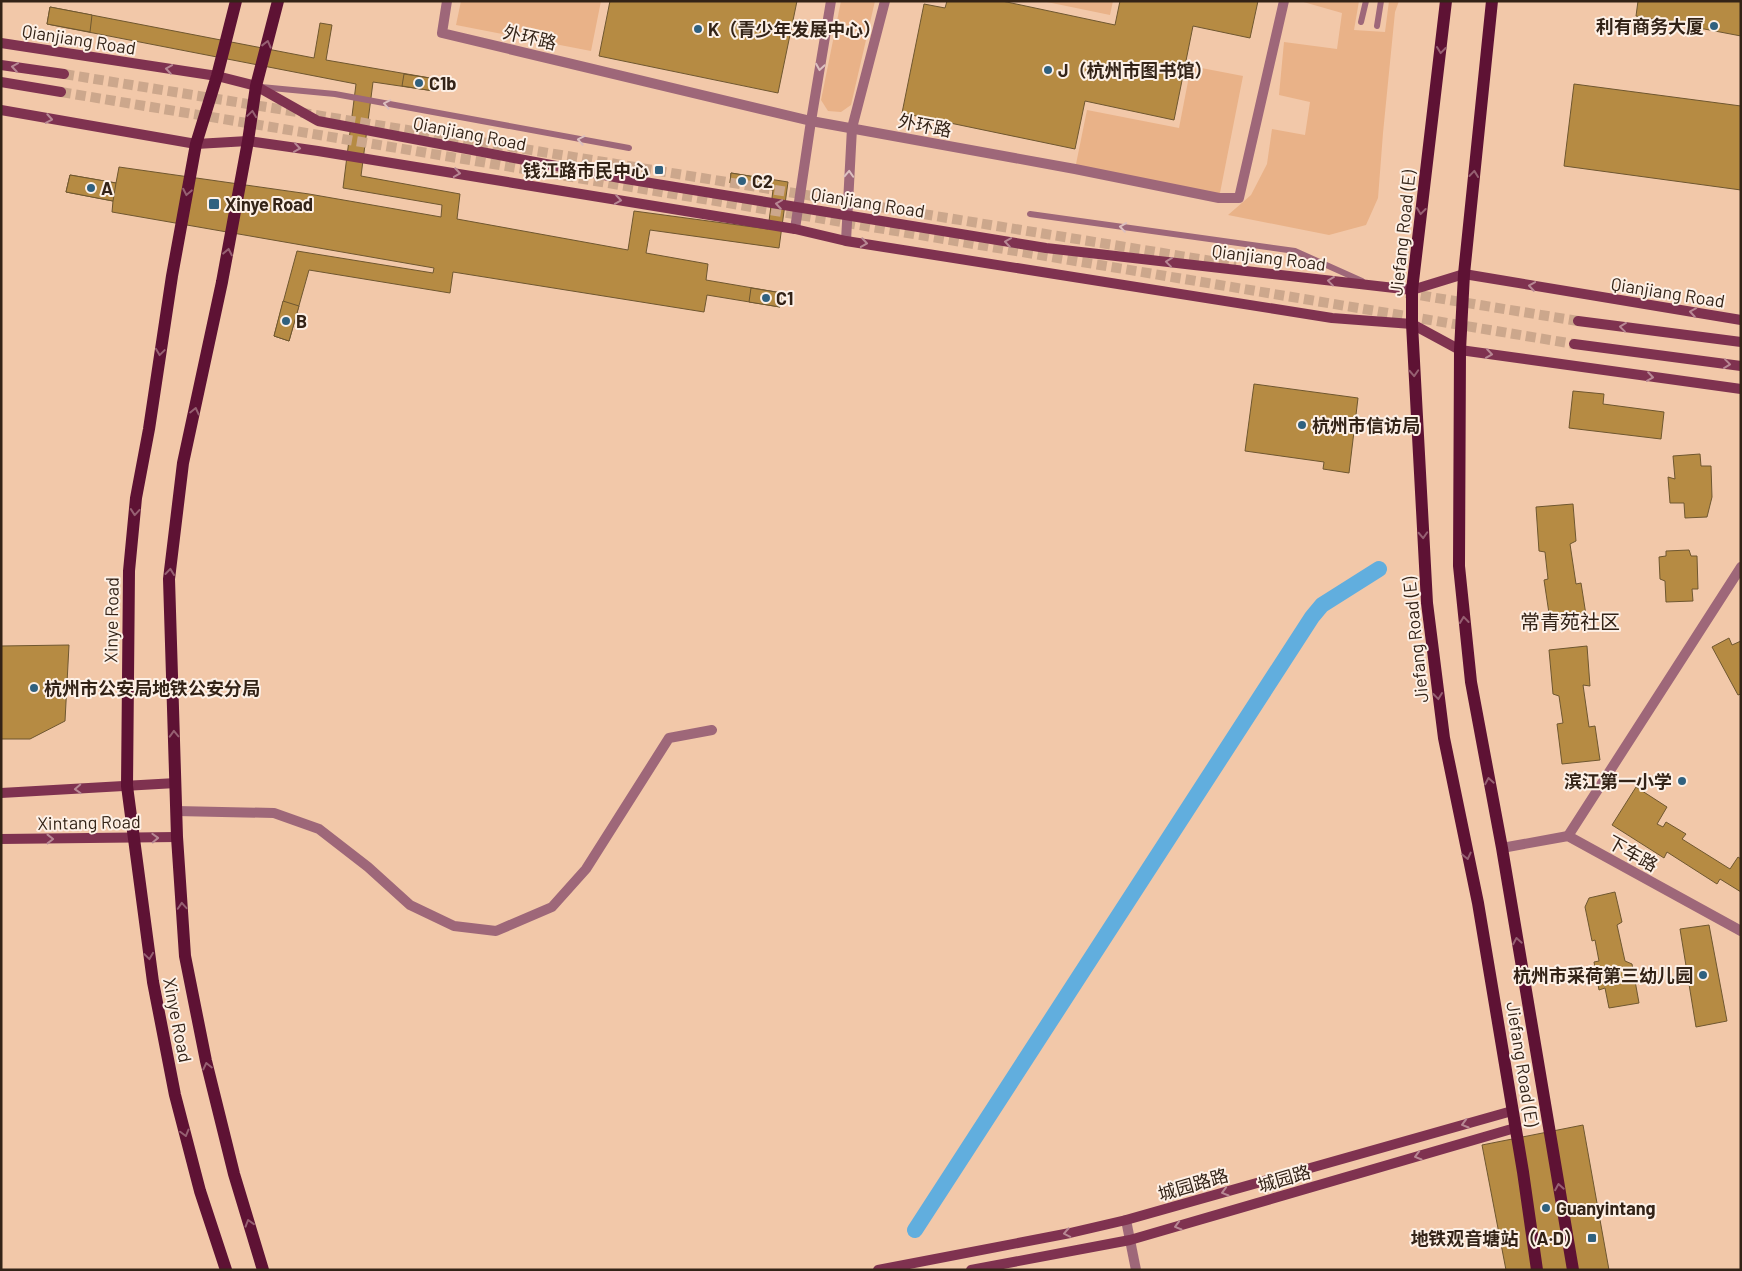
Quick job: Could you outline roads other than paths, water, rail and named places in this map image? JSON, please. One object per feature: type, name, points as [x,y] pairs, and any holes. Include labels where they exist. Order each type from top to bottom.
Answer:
[{"type":"main road","name":"Xinye Road","points":[[226,1270],[200,1191],[176,1095],[153,982],[132,839],[127,786],[129,571],[136,498],[149,429],[172,276],[196,144],[217,76],[236,1]]},
{"type":"main road","name":"Xinye Road","points":[[263,1270],[234,1174],[206,1061],[185,956],[176,837],[170,579],[183,463],[222,282],[248,142],[256,86],[278,1]]},
{"type":"main road","name":"Jiefang Road (E)","points":[[1446,1],[1412,290],[1412,324],[1429,621],[1444,738],[1478,903],[1537,1270]]},
{"type":"main road","name":"Jiefang Road (E)","points":[[1492,1],[1464,274],[1460,350],[1459,566],[1471,682],[1502,848],[1573,1270]]},
{"type":"main road","name":"Qianjiang Road","points":[[1,43],[217,76],[256,86],[318,122],[620,178],[1046,248],[1412,290],[1464,274],[1741,320]]},
{"type":"main road","points":[[1,65],[64,74]]},
{"type":"main road","points":[[1,82],[61,92]]},
{"type":"main road","points":[[1,110],[196,144],[248,142],[328,152],[796,229],[846,240],[1332,318],[1412,324],[1460,350],[1741,389]]},
{"type":"main road","points":[[1578,321],[1741,342]]},
{"type":"main road","points":[[1574,344],[1741,366]]},
{"type":"main road","name":"Xintang Road","points":[[1,793],[176,783]]},
{"type":"main road","name":"Xintang Road","points":[[1,839],[176,837]]},
{"type":"main road","name":"城园路路","points":[[878,1270],[1070,1233],[1126,1220],[1512,1111]]},
{"type":"main road","name":"城园路","points":[[971,1270],[1130,1240],[1515,1128]]},
{"type":"street","name":"外环路","points":[[447,1],[442,33],[811,121],[1219,198],[1239,198],[1284,1]]},
{"type":"street","points":[[796,229],[811,121],[831,1]]},
{"type":"street","points":[[846,240],[852,128],[885,1]]},
{"type":"street","points":[[1502,848],[1568,836],[1741,566]]},
{"type":"street","points":[[176,811],[274,814],[319,829],[368,867],[410,905],[454,926],[496,931],[552,907],[586,869],[669,738],[712,730]]},
{"type":"street","name":"下车路","points":[[1568,836],[1741,931]]},
{"type":"street","points":[[1126,1220],[1136,1270]]},
{"type":"lane","points":[[1361,22],[1366,1]]},
{"type":"lane","points":[[1377,26],[1381,1]]},
{"type":"lane","points":[[256,86],[336,94],[629,148]]},
{"type":"lane","points":[[1030,214],[1295,251],[1373,286]]},
{"type":"waterway","points":[[915,1230],[1312,617],[1322,605],[1379,569]]},
{"type":"tunnel","points":[[64,74],[1236,265]]},
{"type":"tunnel","points":[[61,92],[1574,344]]},
{"type":"tunnel","points":[[1406,293],[1578,321]]},
{"type":"place","name":"利有商务大厦","points":[[1714,26]]},
{"type":"place","name":"K（青少年发展中心）","points":[[698,29]]},
{"type":"place","name":"J（杭州市图书馆）","points":[[1048,70]]},
{"type":"place","name":"C1b","points":[[419,83]]},
{"type":"place","name":"钱江路市民中心","points":[[659,170]]},
{"type":"place","name":"C2","points":[[742,181]]},
{"type":"place","name":"A","points":[[91,188]]},
{"type":"place","name":"Xinye Road","points":[[214,204]]},
{"type":"place","name":"C1","points":[[766,298]]},
{"type":"place","name":"B","points":[[286,321]]},
{"type":"place","name":"杭州市信访局","points":[[1302,425]]},
{"type":"place","name":"杭州市公安局地铁公安分局","points":[[34,688]]},
{"type":"place","name":"滨江第一小学","points":[[1682,781]]},
{"type":"place","name":"杭州市采荷第三幼儿园","points":[[1703,975]]},
{"type":"place","name":"Guanyintang","points":[[1546,1208]]},
{"type":"place","name":"地铁观音塘站（A·D）","points":[[1592,1238]]},
{"type":"district","name":"常青苑社区","points":[[1570,621]]}]
